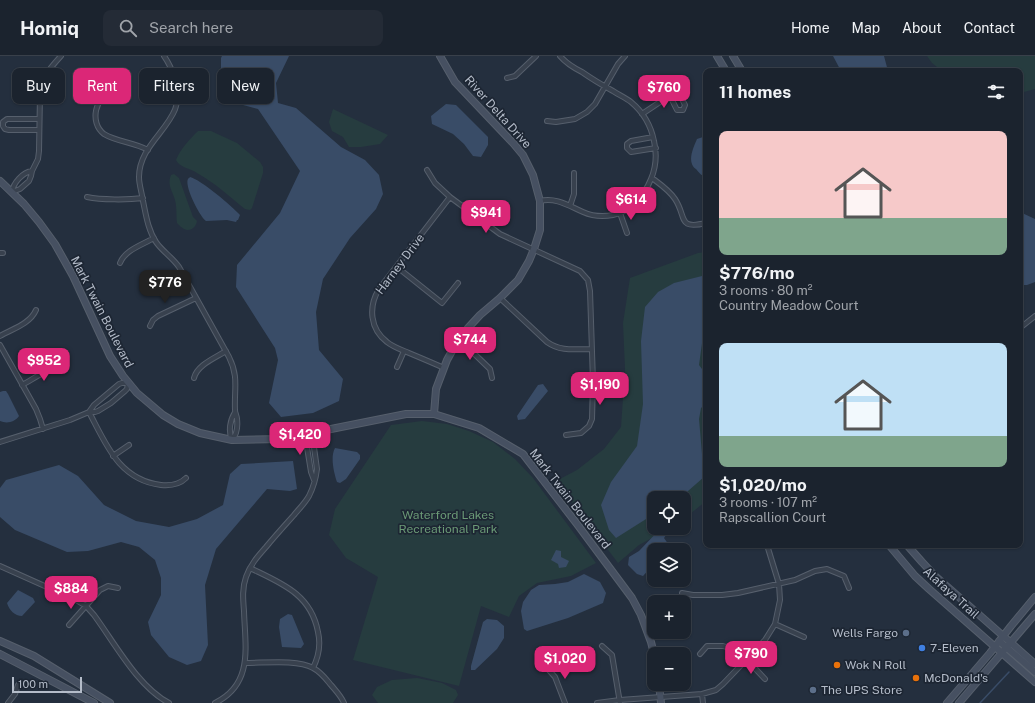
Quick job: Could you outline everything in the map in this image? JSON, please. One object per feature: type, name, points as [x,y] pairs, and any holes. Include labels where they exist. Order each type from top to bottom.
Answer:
[{"type":"street","points":[[12,192],[20,189],[29,181],[36,163],[39,154],[40,95],[42,82],[48,71],[61,56]]},
{"type":"street","points":[[164,56],[176,80],[179,90],[179,100],[173,114],[148,150],[142,162],[139,182],[149,226],[154,238],[158,245],[176,263],[231,362],[236,377],[235,412],[237,417],[237,431],[232,440]]},
{"type":"street","name":"River Delta Drive","points":[[434,414],[436,389],[447,360],[459,339],[480,314],[500,298],[518,280],[529,261],[540,230],[540,201],[533,175],[523,155],[455,82],[440,56]]},
{"type":"street","points":[[507,78],[515,76],[536,56]]},
{"type":"street","points":[[540,201],[558,201],[590,215],[608,216],[620,213],[632,206],[644,194],[652,178],[655,164],[656,148],[650,127],[642,114],[631,102],[574,68],[560,56]]},
{"type":"street","points":[[546,121],[556,122],[575,119],[587,112],[595,104],[604,86],[625,56]]},
{"type":"street","points":[[717,56],[724,68]]},
{"type":"street","points":[[733,56],[740,68]]},
{"type":"street","points":[[642,114],[670,96],[678,92],[684,105],[683,110],[677,110],[670,96]]},
{"type":"street","points":[[99,104],[95,120],[98,128],[102,132],[108,136],[148,150]]},
{"type":"street","points":[[39,119],[7,119],[3,124],[4,128],[7,130],[39,130]]},
{"type":"street","points":[[653,137],[631,141],[627,144],[627,148],[631,152],[656,148]]},
{"type":"street","points":[[12,192],[15,184],[25,173],[32,170]]},
{"type":"street","points":[[427,170],[435,183],[450,197],[500,234],[580,271],[588,280],[590,291],[593,382],[592,419],[589,426],[581,433],[566,434]]},
{"type":"street","points":[[570,206],[574,194],[574,173]]},
{"type":"street","points":[[652,178],[665,187],[674,198],[679,206],[685,222],[690,226],[703,224]]},
{"type":"street","name":"Mark Twain Boulevard","points":[[0,181],[24,204],[39,222],[58,250],[73,276],[110,356],[119,371],[137,393],[163,415],[178,424],[200,433],[232,440],[281,439],[406,414],[434,414],[479,428],[523,454],[632,598],[641,615],[652,647]]},
{"type":"street","points":[[87,197],[97,199],[143,198]]},
{"type":"street","name":"Harney Drive","points":[[444,368],[387,342],[375,327],[372,319],[372,307],[375,295],[379,289],[450,197]]},
{"type":"street","points":[[620,213],[627,233]]},
{"type":"street","points":[[120,263],[122,258],[128,252],[154,238]]},
{"type":"street","points":[[397,267],[442,303],[458,283]]},
{"type":"street","points":[[150,326],[153,320],[158,316],[196,298]]},
{"type":"street","points":[[500,298],[554,347],[569,350],[592,349]]},
{"type":"street","points":[[0,336],[28,321],[36,310]]},
{"type":"street","points":[[1023,326],[1035,316]]},
{"type":"street","points":[[459,339],[490,369],[492,378]]},
{"type":"street","points":[[0,345],[38,414],[43,429]]},
{"type":"street","points":[[194,378],[200,367],[226,351]]},
{"type":"street","points":[[397,367],[404,351]]},
{"type":"street","points":[[22,385],[52,369],[58,367],[64,368]]},
{"type":"street","points":[[0,442],[77,418],[89,412],[98,411],[126,391],[128,383],[122,382],[119,384],[94,404],[89,412]]},
{"type":"street","points":[[89,412],[113,456],[132,475],[152,483],[166,486],[181,483],[186,478]]},
{"type":"street","points":[[232,440],[230,432],[231,420],[235,412]]},
{"type":"street","points":[[215,703],[227,696],[234,687],[240,678],[245,663],[243,596],[245,582],[250,568],[305,502],[312,490],[317,469],[313,440],[309,434],[306,441],[311,472],[314,480]]},
{"type":"street","points":[[113,456],[129,445]]},
{"type":"street","points":[[597,703],[660,700],[702,694],[716,690],[723,684],[765,640],[775,624],[780,600],[779,584],[768,548]]},
{"type":"street","name":"Alafaya Trail","points":[[892,548],[915,576],[1035,682]]},
{"type":"street","name":"Alafaya Trail","points":[[910,548],[935,576],[1009,645]]},
{"type":"street","points":[[0,566],[76,600],[86,606],[141,680],[157,695],[169,703]]},
{"type":"street","points":[[250,568],[289,588],[308,606],[316,622],[319,639],[318,657],[313,668]]},
{"type":"street","points":[[682,593],[693,595],[722,595],[738,593],[795,580],[815,571],[827,569],[844,576],[849,588]]},
{"type":"street","points":[[69,626],[103,588],[108,586],[118,588]]},
{"type":"street","points":[[947,703],[1035,597]]},
{"type":"street","points":[[960,703],[1035,614]]},
{"type":"street","points":[[775,624],[804,637]]},
{"type":"street","points":[[0,641],[34,656],[110,703]]},
{"type":"street","points":[[1009,645],[1035,664]]},
{"type":"street","points":[[1009,645],[1035,672]]},
{"type":"street","points":[[602,646],[612,655],[620,702]]},
{"type":"street","points":[[700,654],[707,646],[723,646],[733,649],[747,660],[765,679]]},
{"type":"street","points":[[0,654],[94,703]]},
{"type":"street","points":[[245,663],[305,664],[320,673],[344,703]]},
{"type":"street","points":[[546,667],[555,677],[565,703]]},
{"type":"street","points":[[8,703],[16,694],[18,685]]},
{"type":"street","points":[[702,694],[703,703]]},
{"type":"green space","points":[[927,56],[1035,56],[1035,89],[1023,92],[1023,68],[938,68]]},
{"type":"green space","points":[[333,109],[388,135],[380,144],[349,147],[343,137],[332,131],[329,122]]},
{"type":"green space","points":[[198,131],[211,131],[237,143],[260,162],[263,167],[263,173],[252,208],[250,210],[245,209],[210,181],[178,163],[176,160],[188,141]]},
{"type":"green space","points":[[174,174],[179,178],[193,217],[197,221],[196,225],[189,230],[184,229],[177,223],[176,203],[170,188],[171,175]]},
{"type":"green space","points":[[703,252],[703,503],[691,513],[691,491],[647,491],[647,535],[657,535],[639,545],[618,563],[556,481],[577,470],[604,449],[621,427],[625,369],[623,323],[630,278]]},
{"type":"green space","name":"Waterford Lakes Recreational Park","points":[[422,421],[447,424],[469,431],[493,442],[515,459],[533,478],[596,563],[571,576],[537,583],[519,596],[509,617],[481,606],[459,686],[353,660],[378,577],[346,558],[329,535],[335,509],[391,425]]},
{"type":"green space","points":[[417,678],[442,683],[456,690],[458,695],[453,703],[378,703],[372,695],[377,687],[392,680]]},
{"type":"water","points":[[222,56],[289,56],[276,83],[278,103],[296,108],[341,147],[365,160],[379,175],[383,194],[376,209],[350,238],[323,279],[316,312],[319,350],[343,379],[339,401],[313,413],[281,417],[269,403],[278,360],[275,348],[236,287],[237,265],[280,213],[300,171],[258,109],[239,104],[274,104],[274,68],[221,68]]},
{"type":"water","points":[[833,56],[884,56],[887,68],[839,68]]},
{"type":"water","points":[[446,104],[456,105],[488,137],[488,145],[481,157],[473,156],[464,144],[453,134],[432,124],[431,116]]},
{"type":"water","points":[[703,137],[703,176],[692,165],[691,161],[692,152],[697,139]]},
{"type":"water","points":[[190,177],[208,188],[231,206],[240,215],[238,220],[236,222],[227,220],[206,221],[190,194],[187,183]]},
{"type":"water","points":[[1023,213],[1035,219],[1035,282],[1023,285]]},
{"type":"water","points":[[703,276],[703,336],[699,365],[703,370],[703,406],[701,408],[699,419],[703,478],[688,491],[647,491],[647,518],[616,538],[609,530],[601,505],[611,482],[637,446],[643,404],[641,341],[645,307],[658,292],[674,283]]},
{"type":"water","points":[[543,384],[548,391],[525,419],[518,420],[517,416],[538,385]]},
{"type":"water","points":[[6,391],[8,394],[19,416],[11,422],[0,421],[0,392]]},
{"type":"water","points":[[335,448],[357,452],[360,455],[360,459],[346,479],[340,483],[337,482],[333,465]]},
{"type":"water","points":[[293,461],[297,489],[290,491],[267,489],[216,549],[205,585],[208,645],[201,661],[187,665],[169,657],[151,635],[148,622],[161,595],[161,578],[155,560],[139,547],[121,542],[88,551],[67,552],[15,530],[0,517],[0,488],[6,480],[59,465],[78,476],[104,505],[136,521],[169,527],[197,519],[223,505],[230,474],[241,464]]},
{"type":"water","points":[[654,535],[666,535],[664,538],[668,543],[647,543],[647,572],[643,576],[637,574],[628,565],[629,557],[639,551]]},
{"type":"water","points":[[556,550],[561,551],[561,557],[569,561],[566,567],[559,568],[558,564],[551,560]]},
{"type":"water","points":[[584,574],[600,582],[606,593],[603,603],[568,618],[527,631],[524,629],[521,611],[523,602],[531,590],[539,585],[568,582]]},
{"type":"water","points":[[18,590],[33,598],[35,602],[22,616],[13,612],[7,603]]},
{"type":"water","points":[[288,614],[292,615],[304,644],[301,648],[282,647],[279,627],[280,619]]},
{"type":"water","points":[[487,619],[497,620],[504,626],[504,638],[497,649],[475,670],[471,670],[483,622]]},
{"type":"waterway","points":[[980,703],[1009,672]]},
{"type":"place","name":"Wells Fargo","points":[[906,633]]},
{"type":"place","name":"7-Eleven","points":[[922,648]]},
{"type":"place","name":"Wok N Roll","points":[[837,665]]},
{"type":"place","name":"McDonald's","points":[[916,678]]},
{"type":"place","name":"The UPS Store","points":[[813,690]]}]
